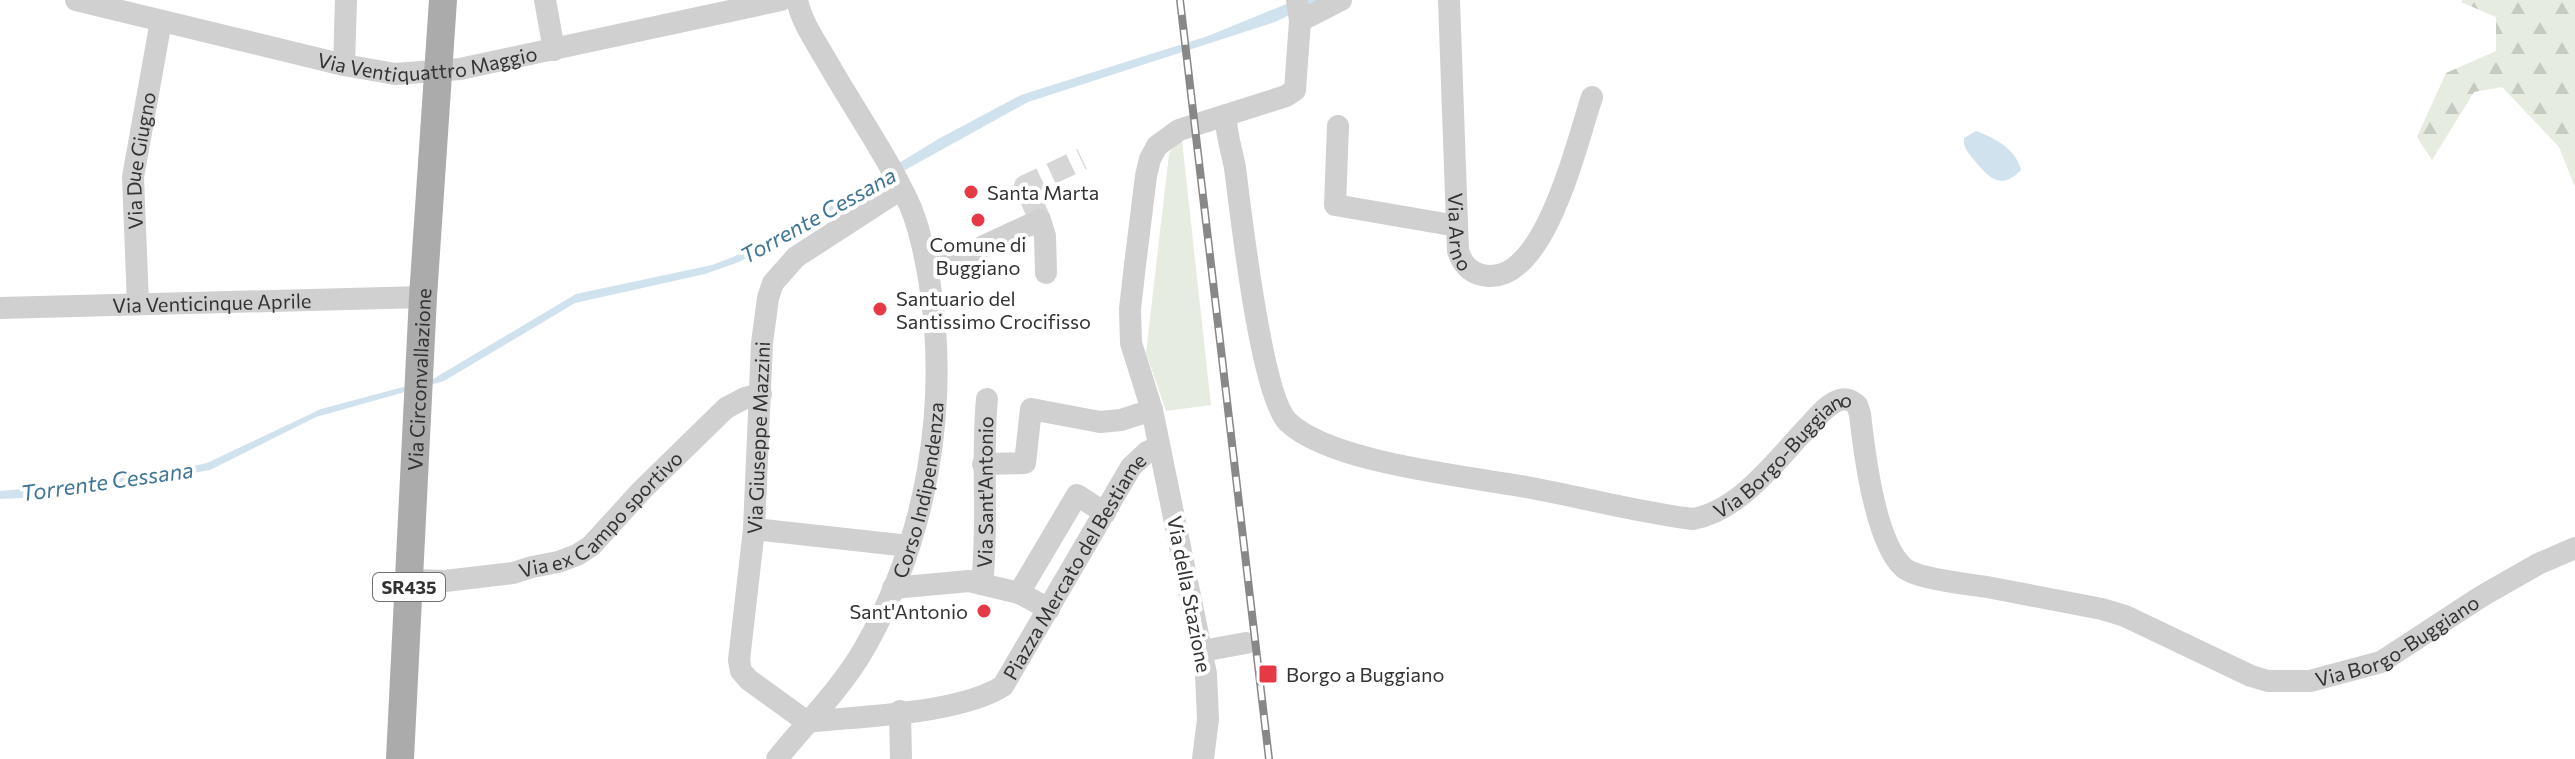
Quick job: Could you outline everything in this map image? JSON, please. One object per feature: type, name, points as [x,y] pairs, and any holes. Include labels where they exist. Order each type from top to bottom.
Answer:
[{"type":"main road","name":"Via Circonvallazione","points":[[400,759],[423,297],[443,0]]},
{"type":"street","name":"Via Ventiquattro Maggio","points":[[76,0],[344,65],[409,75],[481,66],[781,0]]},
{"type":"street","points":[[344,65],[346,0]]},
{"type":"street","points":[[545,0],[554,50]]},
{"type":"street","name":"Corso Indipendenza","points":[[777,759],[847,675],[864,648],[893,588],[909,546],[928,465],[937,378],[937,336],[928,272],[914,216],[812,35],[797,0]]},
{"type":"street","points":[[1298,10],[1341,0]]},
{"type":"street","name":"Via Arno","points":[[1449,0],[1458,251],[1463,265],[1478,274],[1493,276],[1507,273],[1534,251],[1548,226],[1592,97]]},
{"type":"street","name":"Via della Stazione","points":[[1203,759],[1208,698],[1202,651],[1156,429],[1130,335],[1135,265],[1150,159],[1165,139],[1179,130],[1286,96],[1295,90],[1298,10]]},
{"type":"street","name":"Via Due Giugno","points":[[138,304],[133,177],[161,21]]},
{"type":"street","name":"Via Borgo-Buggiano","points":[[1226,115],[1260,335],[1280,409],[1284,418],[1306,437],[1344,451],[1393,463],[1693,519],[1706,516],[1730,503],[1763,475],[1820,414],[1839,400],[1846,399],[1857,405],[1860,414],[1870,480],[1882,524],[1896,558],[1908,570],[1950,582],[2102,609],[2125,616],[2232,668],[2268,681],[2310,681],[2381,662],[2482,596],[2538,564],[2575,548]]},
{"type":"street","points":[[1338,126],[1335,205],[1457,226]]},
{"type":"street","name":"Via Giuseppe Mazzini","points":[[807,722],[749,680],[739,665],[754,529],[762,343],[768,298],[773,283],[796,257],[901,189]]},
{"type":"street","points":[[928,272],[1040,220],[1045,236],[1046,273]]},
{"type":"street","name":"Via Venticinque Aprile","points":[[0,307],[423,297]]},
{"type":"street","name":"Via ex Campo sportivo","points":[[418,580],[445,581],[513,573],[577,555],[591,546],[642,490],[726,408],[761,394]]},
{"type":"street","name":"Via Sant'Antonio","points":[[982,584],[986,533],[983,464],[987,399]]},
{"type":"street","points":[[983,464],[1025,463],[1031,409],[1100,422],[1121,420],[1156,429]]},
{"type":"street","name":"Piazza Mercato del Bestiame","points":[[807,722],[973,700],[1003,686],[1131,467],[1147,452],[1156,429]]},
{"type":"street","points":[[1019,593],[1077,495],[1105,513]]},
{"type":"street","points":[[754,529],[909,546]]},
{"type":"street","points":[[893,588],[969,581],[1019,593],[1049,609]]},
{"type":"street","points":[[1202,651],[1246,643]]},
{"type":"street","points":[[900,711],[901,759]]},
{"type":"green space","points":[[2575,0],[2575,187],[2559,147],[2502,87],[2474,92],[2432,160],[2417,137],[2446,73],[2496,51],[2496,17],[2461,2]]},
{"type":"green space","points":[[1182,141],[1211,405],[1166,411],[1146,353],[1169,154]]},
{"type":"water","name":"Torrente Cessana","points":[[1296,0],[1321,0],[1275,22],[1028,102],[739,262],[705,274],[575,303],[444,381],[316,417],[210,470],[67,496],[0,499],[0,491],[156,474],[207,463],[321,409],[433,379],[576,294],[712,265],[733,257],[817,213],[940,138],[1021,95],[1208,36]]},
{"type":"water","points":[[1976,131],[2010,150],[2021,170],[2007,180],[1990,177],[1964,145],[1964,138]]},
{"type":"tunnel","points":[[1040,220],[1025,186],[1082,159]]},
{"type":"railway","points":[[1180,0],[1269,759]]},
{"type":"place","name":"Santa Marta","points":[[971,192]]},
{"type":"place","name":"Comune di Buggiano","points":[[978,220]]},
{"type":"place","name":"Santuario del Santissimo Crocifisso","points":[[880,309]]},
{"type":"place","name":"Sant'Antonio","points":[[984,611]]},
{"type":"place","name":"Borgo a Buggiano","points":[[1268,674]]}]
